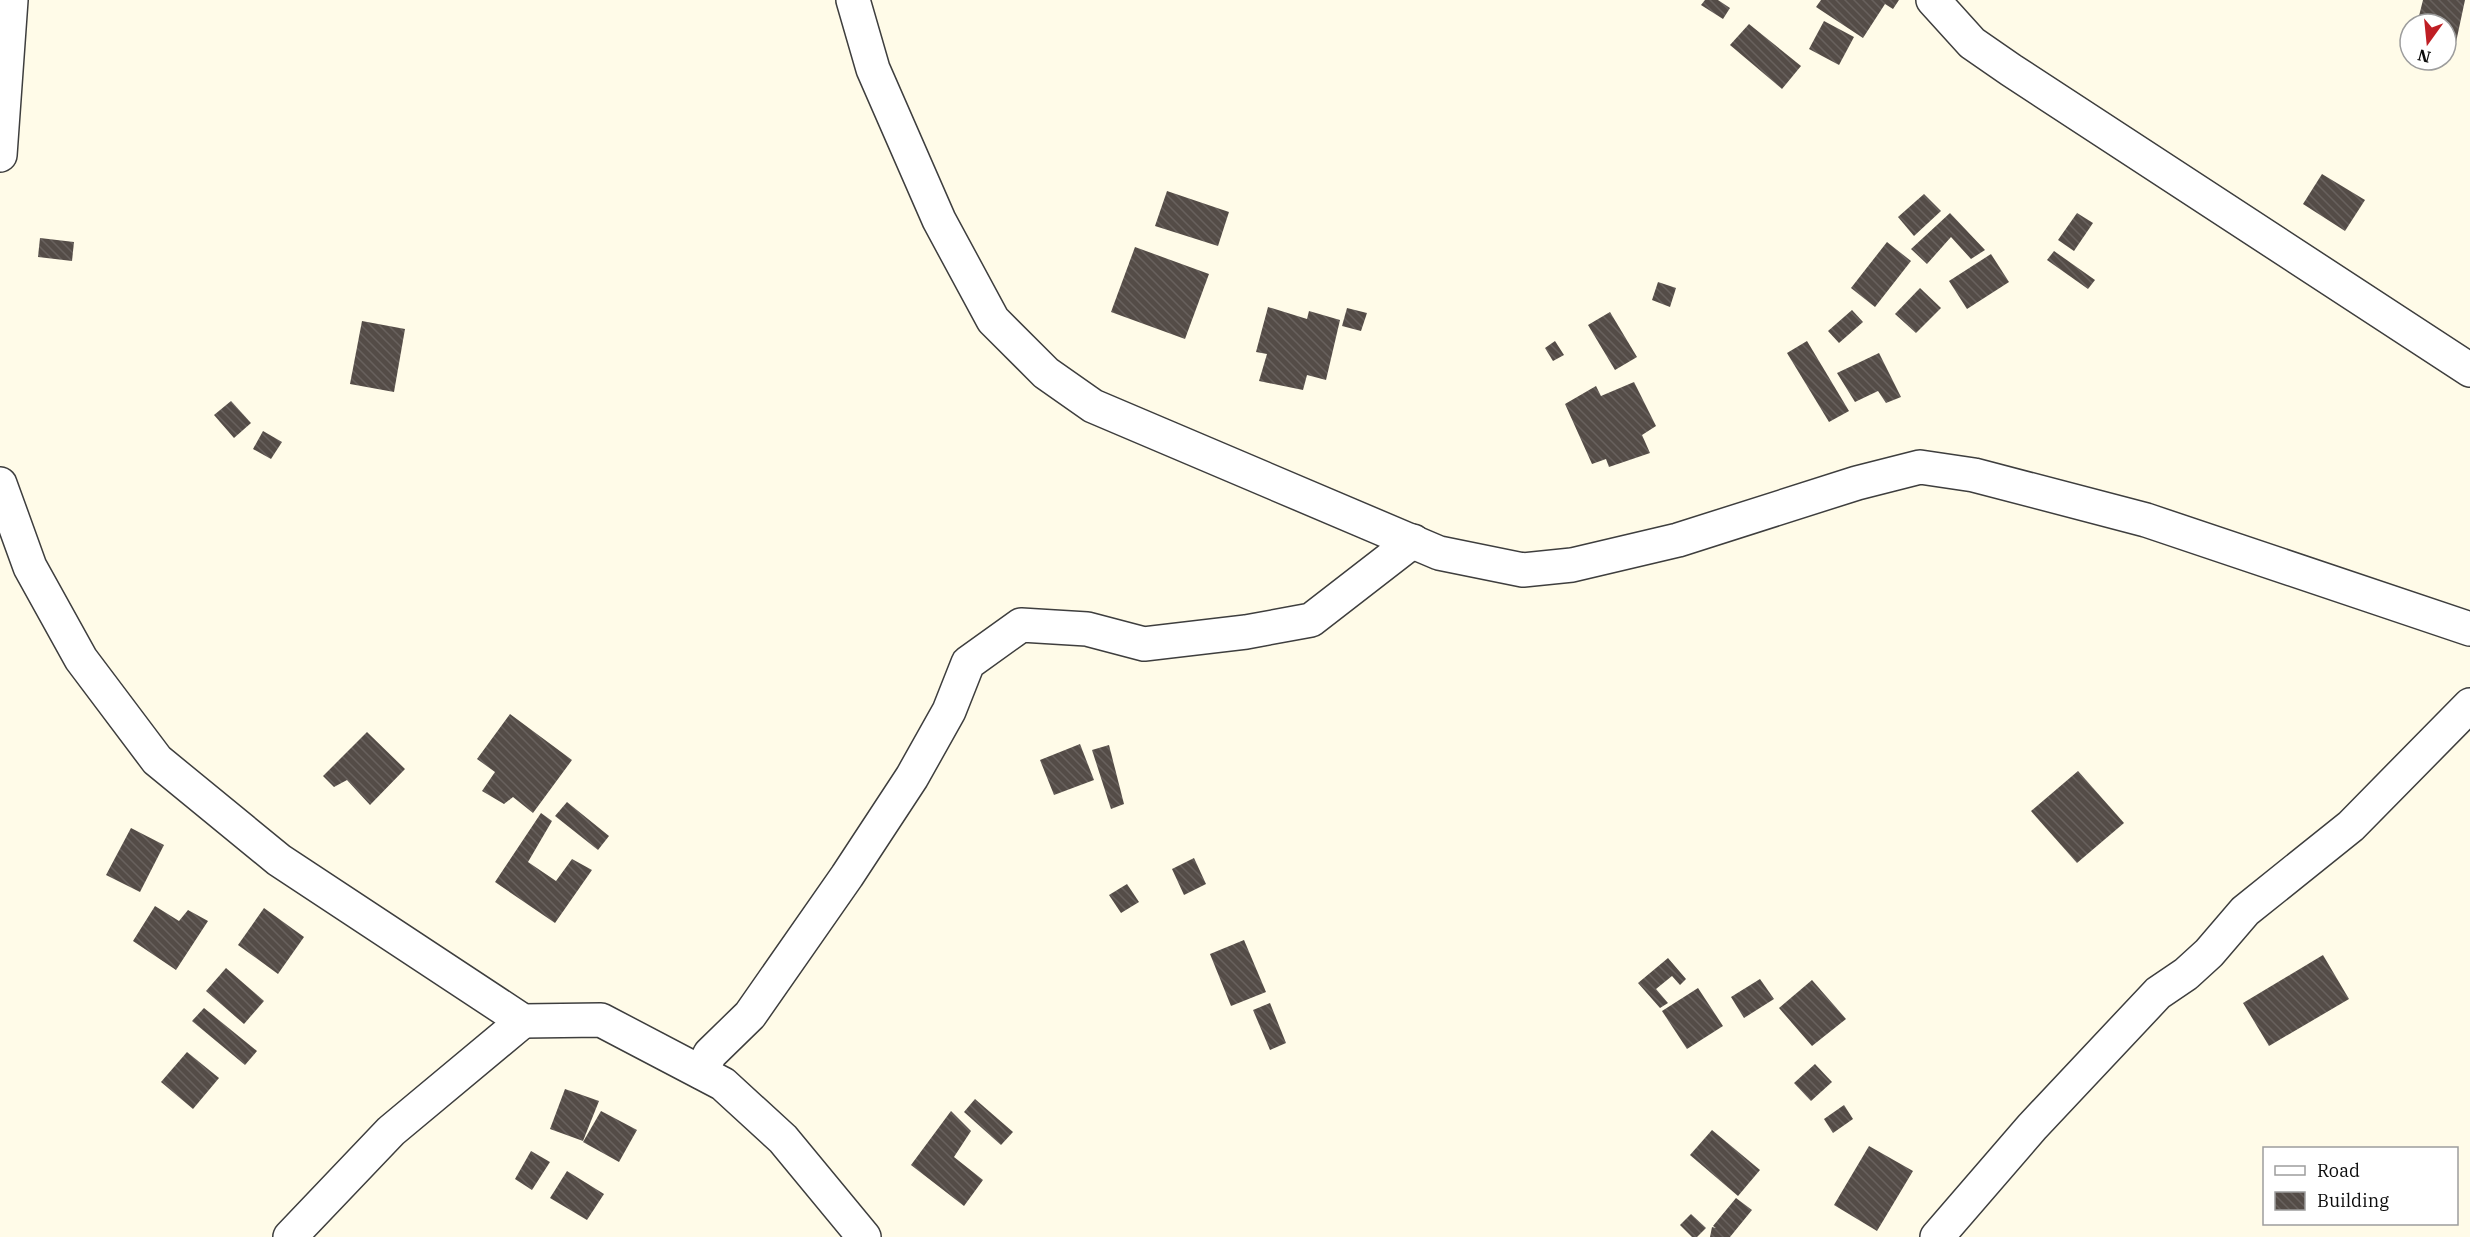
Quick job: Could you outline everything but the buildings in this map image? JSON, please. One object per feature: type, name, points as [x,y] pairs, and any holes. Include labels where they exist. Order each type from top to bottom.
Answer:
[{"type":"street","points":[[0,155],[11,0]]},
{"type":"street","points":[[853,0],[873,69],[939,220],[993,320],[1046,373],[1093,406],[1439,553],[1523,570],[1572,565],[1678,540],[1857,483],[1920,467],[1974,476],[2146,519],[2470,629]]},
{"type":"street","points":[[1933,0],[1972,43],[2011,70],[2470,370]]},
{"type":"street","points":[[0,484],[30,567],[81,659],[157,760],[279,860],[523,1022],[601,1020],[723,1084],[783,1139],[849,1232]]},
{"type":"street","points":[[700,1072],[710,1054],[757,1005],[847,876],[912,777],[949,711],[968,663],[1021,625],[1087,629],[1144,644],[1246,632],[1311,620],[1413,541]]},
{"type":"street","points":[[1937,1237],[2032,1127],[2158,993],[2186,975],[2209,953],[2245,910],[2351,826],[2470,705]]},
{"type":"street","points":[[290,1237],[391,1131],[523,1022]]}]
